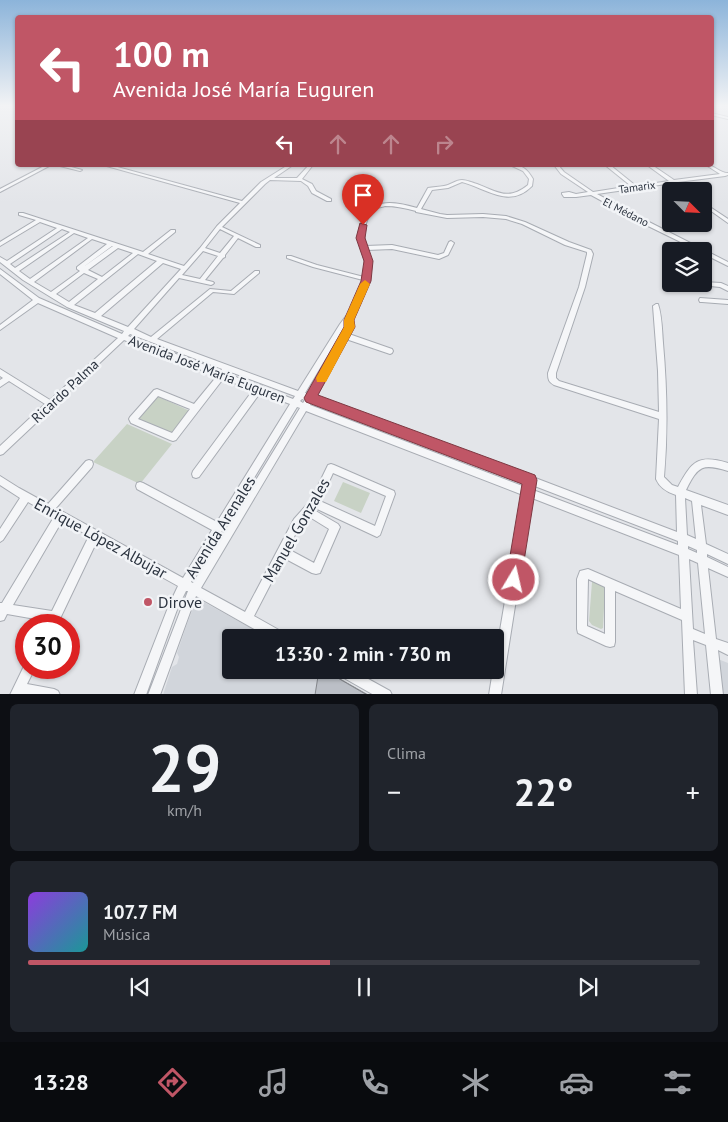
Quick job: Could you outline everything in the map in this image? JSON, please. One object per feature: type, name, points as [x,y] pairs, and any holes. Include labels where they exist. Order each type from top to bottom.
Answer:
[{"type":"street","points":[[0,191],[45,167]]},
{"type":"street","points":[[67,167],[80,170]]},
{"type":"street","points":[[112,167],[244,204]]},
{"type":"street","name":"Ricardo Palma","points":[[0,451],[126,333],[202,249],[219,227],[269,179],[288,167]]},
{"type":"street","points":[[299,179],[309,167]]},
{"type":"street","points":[[418,210],[430,189],[446,187],[462,181],[493,193],[511,196],[521,194],[530,186],[531,179],[525,170],[517,167]]},
{"type":"street","name":"El Médano","points":[[557,167],[560,173],[591,193],[686,242]]},
{"type":"street","points":[[610,167],[636,187]]},
{"type":"street","points":[[652,167],[674,182]]},
{"type":"street","points":[[712,167],[727,175]]},
{"type":"street","name":"Tamarix","points":[[674,182],[727,175]]},
{"type":"street","points":[[269,179],[299,179],[307,182],[314,192],[329,200]]},
{"type":"street","name":"Tamarix","points":[[576,196],[662,184]]},
{"type":"street","points":[[289,257],[315,266],[366,279],[369,261],[360,238],[361,230],[368,213],[374,208],[392,203],[443,216],[493,215],[530,224],[565,243],[588,250],[590,254],[582,288],[552,373],[552,380],[663,417]]},
{"type":"street","points":[[712,210],[728,221]]},
{"type":"street","points":[[21,214],[185,268]]},
{"type":"street","points":[[0,244],[40,220]]},
{"type":"street","points":[[3,262],[62,227]]},
{"type":"street","points":[[219,227],[258,246]]},
{"type":"street","points":[[15,271],[73,232]]},
{"type":"street","points":[[145,254],[174,232]]},
{"type":"street","points":[[201,281],[223,256],[237,236]]},
{"type":"street","points":[[30,282],[92,238]]},
{"type":"street","points":[[363,248],[392,247],[440,257],[446,254],[451,243]]},
{"type":"street","points":[[48,293],[114,245]]},
{"type":"street","points":[[202,249],[223,256]]},
{"type":"street","points":[[69,305],[137,252]]},
{"type":"street","name":"El Médano","points":[[712,256],[728,264]]},
{"type":"street","points":[[96,316],[162,260]]},
{"type":"street","name":"Avenida José María Euguren","points":[[3,262],[48,293],[126,333],[152,340],[226,370],[259,388],[300,405],[529,491],[682,551],[728,572]]},
{"type":"street","points":[[81,269],[102,279]]},
{"type":"street","name":"Avenida José María Euguren","points":[[0,271],[37,300],[226,370],[306,396],[682,538],[728,558]]},
{"type":"street","points":[[152,340],[212,290],[232,293],[257,272]]},
{"type":"street","points":[[178,276],[211,283]]},
{"type":"street","name":"Avenida Arenales","points":[[140,694],[174,605],[185,584],[219,528],[306,396],[342,335],[349,327],[349,320],[366,279]]},
{"type":"street","points":[[712,285],[721,285],[728,289]]},
{"type":"street","points":[[0,328],[37,300]]},
{"type":"street","points":[[702,300],[728,302]]},
{"type":"street","points":[[656,306],[660,344],[663,417],[660,479],[665,486],[728,510]]},
{"type":"street","points":[[342,335],[390,351]]},
{"type":"street","points":[[196,408],[158,392],[133,419],[171,437],[196,408],[226,370]]},
{"type":"street","points":[[0,372],[51,404]]},
{"type":"street","points":[[0,384],[8,378]]},
{"type":"street","points":[[196,474],[259,388]]},
{"type":"street","name":"Avenida Arenales","points":[[154,694],[184,612],[195,589],[300,405]]},
{"type":"street","points":[[691,694],[680,492],[693,470],[700,463],[710,461],[728,467]]},
{"type":"street","points":[[49,509],[89,464]]},
{"type":"street","name":"Manuel Gonzales","points":[[246,618],[297,522],[311,507],[331,468],[392,494],[377,532],[311,507]]},
{"type":"street","name":"Enrique López Albujar","points":[[0,480],[26,497],[266,629]]},
{"type":"street","points":[[495,694],[530,480]]},
{"type":"street","points":[[140,486],[219,528]]},
{"type":"street","points":[[0,538],[26,497]]},
{"type":"street","points":[[696,498],[717,694]]},
{"type":"street","points":[[281,551],[316,569],[335,528],[311,507]]},
{"type":"street","points":[[17,614],[2,611],[60,515]]},
{"type":"street","points":[[56,614],[96,534]]},
{"type":"street","points":[[610,584],[610,642],[582,629],[582,579],[584,575],[588,574],[686,616]]},
{"type":"street","points":[[687,632],[728,649]]},
{"type":"street","points":[[24,679],[18,691],[54,694]]},
{"type":"street","points":[[358,679],[386,694]]},
{"type":"shaded area","points":[[157,396],[190,411],[172,433],[138,420]]},
{"type":"shaded area","points":[[127,424],[172,444],[140,484],[93,462]]},
{"type":"shaded area","points":[[343,482],[370,493],[361,513],[334,501]]},
{"type":"shaded area","points":[[594,580],[603,584],[605,588],[603,628],[601,629],[592,625],[589,621],[592,582]]},
{"type":"shaded area","points":[[202,601],[253,629],[222,629],[222,679],[320,679],[317,694],[163,694],[172,667],[177,664],[179,657],[177,653],[195,603]]},
{"type":"shaded area","points":[[718,659],[728,663],[728,694],[722,694]]},
{"type":"building","points":[[318,679],[339,679],[365,694],[315,694]]},
{"type":"slow traffic","points":[[322,378],[349,327],[349,320],[365,284]]},
{"type":"place","name":"Dirove","points":[[148,602]]},
{"type":"route","points":[[363,225],[360,238],[363,250],[369,261],[366,281],[349,320],[349,327],[310,398],[530,480],[514,580]]}]
